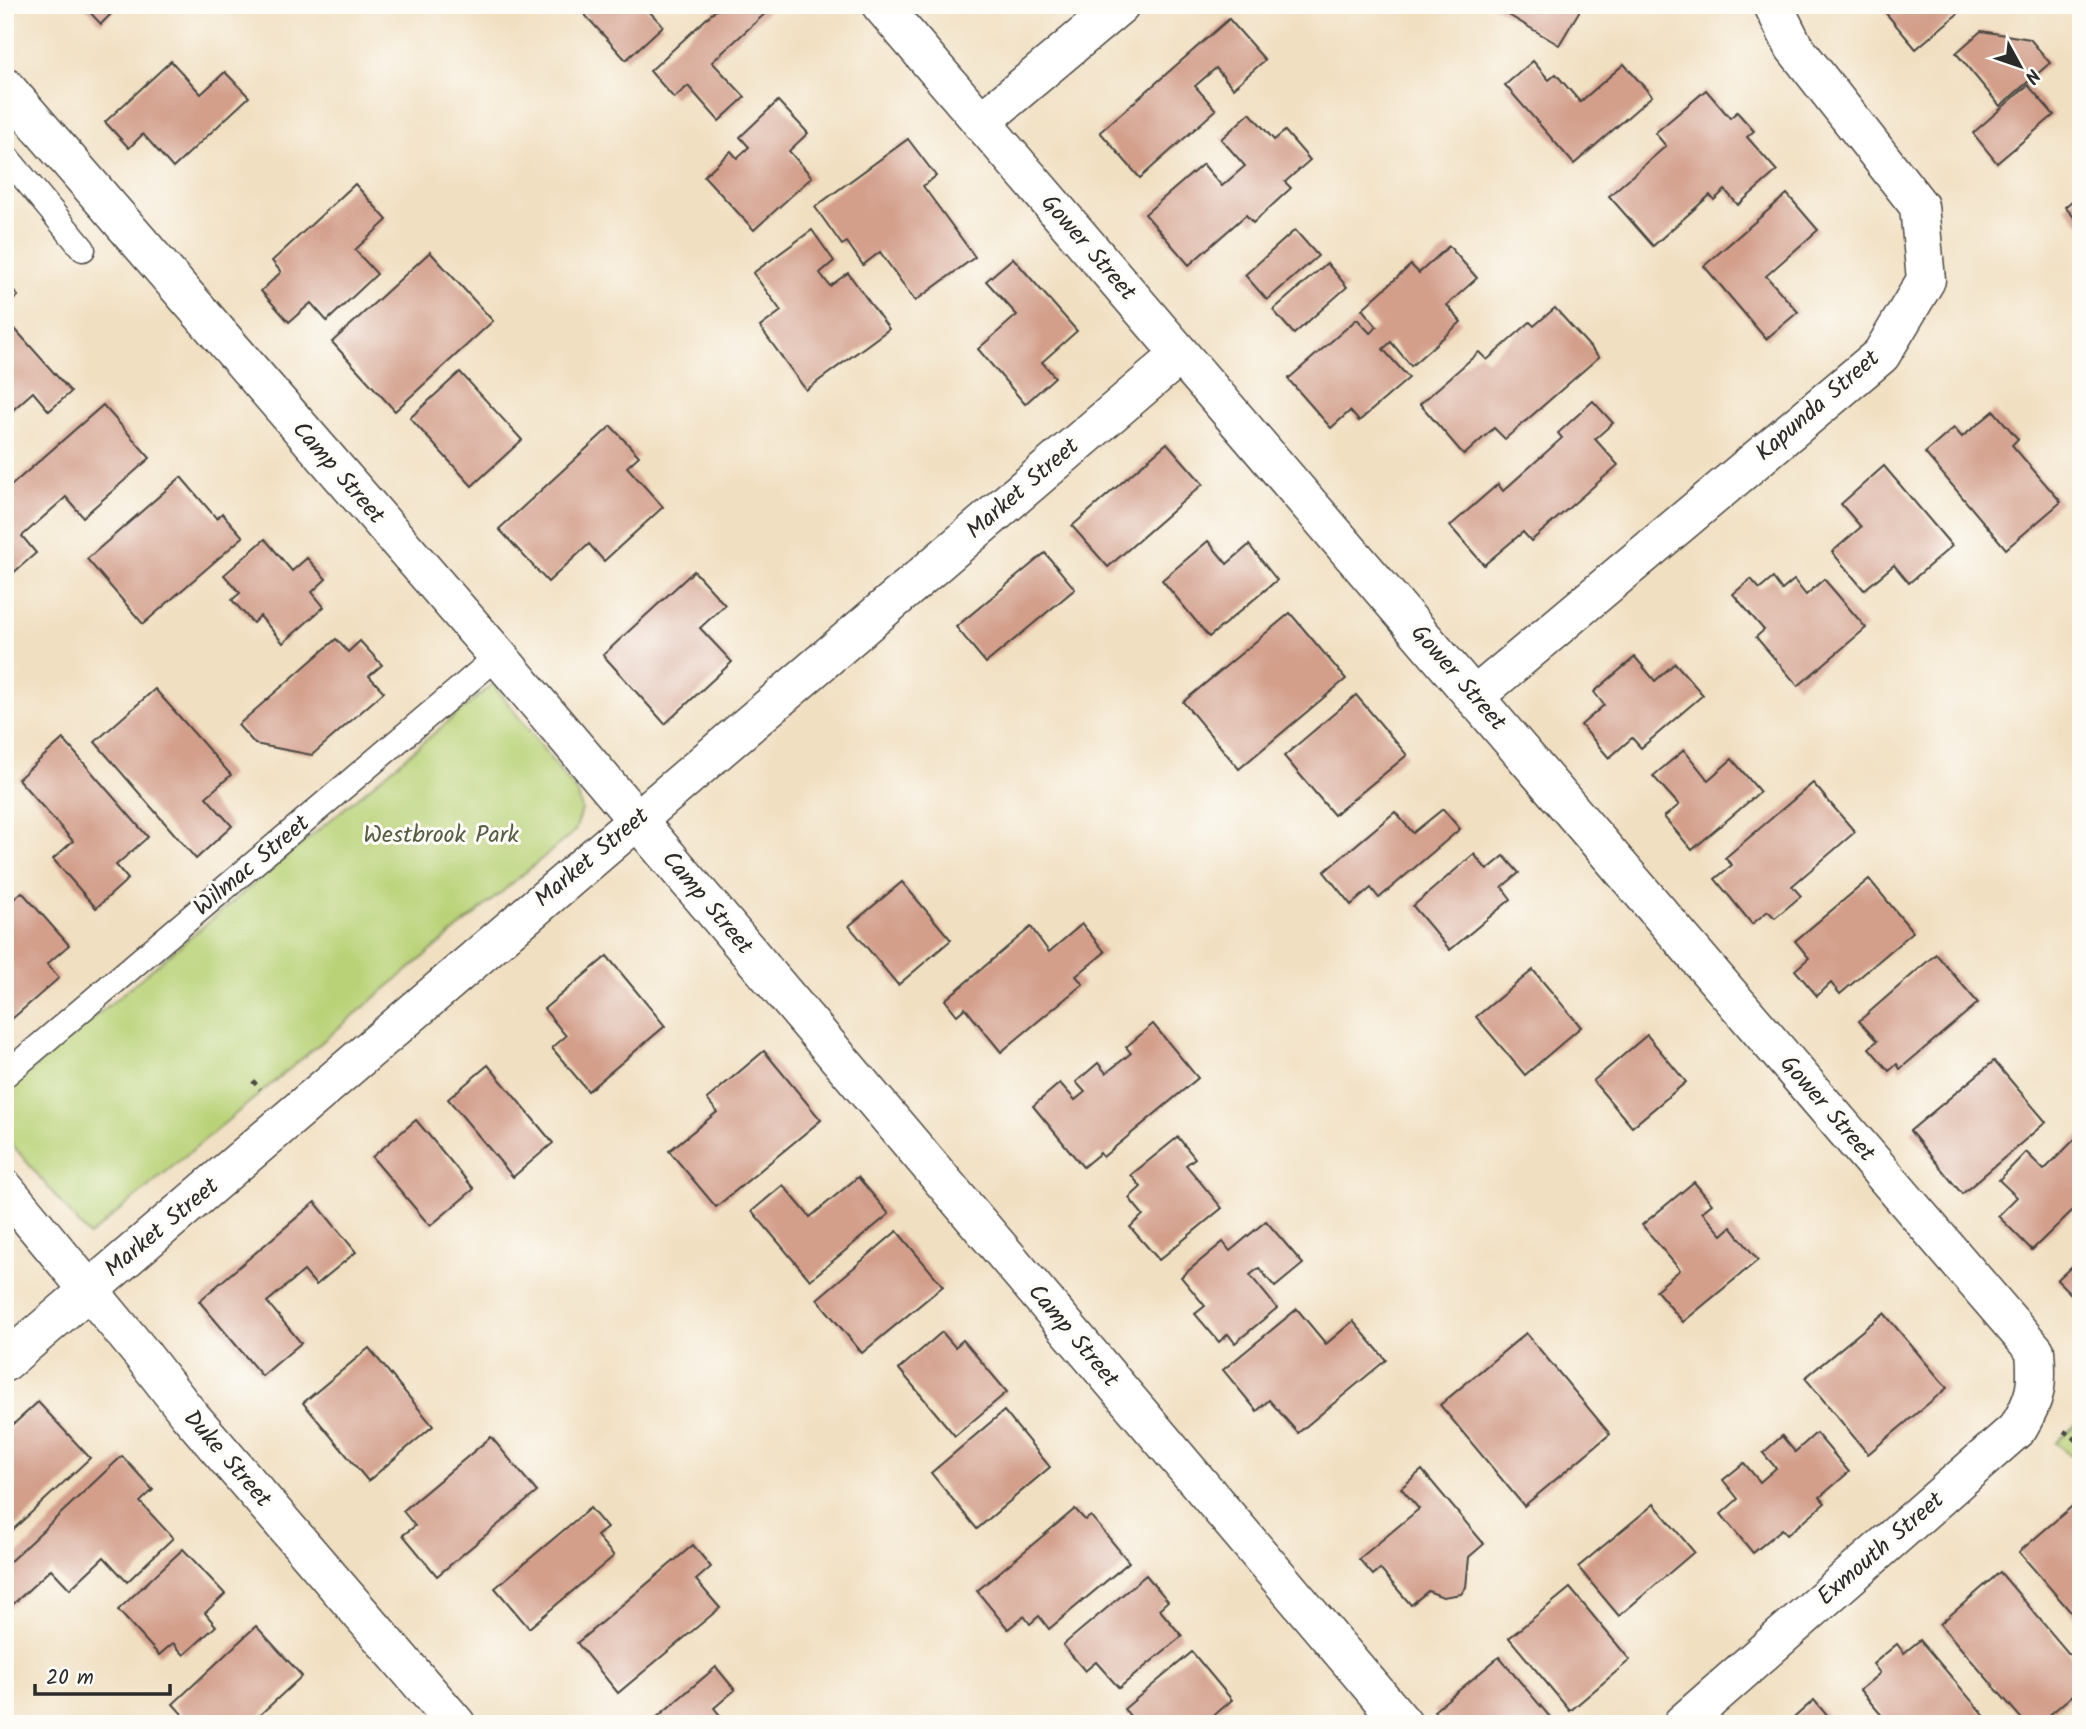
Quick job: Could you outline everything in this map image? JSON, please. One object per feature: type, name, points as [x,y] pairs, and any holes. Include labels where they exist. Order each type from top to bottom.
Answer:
[{"type":"street","name":"Gower Street","points":[[881,5],[2035,1351]]},
{"type":"street","points":[[981,122],[1121,5]]},
{"type":"street","name":"Kapunda Street","points":[[1474,697],[1881,355],[1926,281],[1919,206],[1794,47],[1773,5]]},
{"type":"street","name":"Camp Street","points":[[5,87],[498,656],[1403,1724]]},
{"type":"street","name":"Market Street","points":[[5,1362],[1180,355]]},
{"type":"street","name":"Duke Street","points":[[5,1189],[197,1424],[456,1724]]},
{"type":"street","name":"Exmouth Street","points":[[1682,1724],[2018,1428],[2034,1400],[2038,1384],[2035,1351]]},
{"type":"lane","points":[[5,155],[83,249]]},
{"type":"lane","name":"Wilmac Street","points":[[5,1075],[498,656]]},
{"type":"path","points":[[2063,1431],[2081,1444]]},
{"type":"green space","name":"Westbrook Park","points":[[493,684],[578,794],[582,810],[575,831],[89,1236],[5,1136],[5,1092]]},
{"type":"green space","points":[[2081,1419],[2081,1463],[2056,1443]]},
{"type":"building","points":[[83,5],[120,5],[101,24]]},
{"type":"building","points":[[576,5],[649,5],[646,8],[663,26],[626,60]]},
{"type":"building","points":[[721,5],[763,5],[768,11],[712,62],[745,97],[719,121],[688,86],[674,98],[650,71]]},
{"type":"building","points":[[1492,5],[1583,5],[1559,45]]},
{"type":"building","points":[[1879,5],[1968,5],[1916,49]]},
{"type":"building","points":[[1229,19],[1265,60],[1233,88],[1216,68],[1195,86],[1216,110],[1140,178],[1100,132]]},
{"type":"building","points":[[1981,31],[2030,39],[2050,63],[2000,106],[1956,53]]},
{"type":"building","points":[[171,61],[201,94],[225,72],[249,97],[173,168],[143,134],[129,148],[105,122]]},
{"type":"building","points":[[1533,61],[1549,80],[1556,74],[1580,102],[1624,64],[1652,96],[1574,164],[1505,85]]},
{"type":"building","points":[[2028,85],[2054,115],[1997,163],[1973,133]]},
{"type":"building","points":[[1706,90],[1730,118],[1737,112],[1754,131],[1747,137],[1777,171],[1738,205],[1725,190],[1714,200],[1710,195],[1653,246],[1609,196],[1666,146],[1655,133]]},
{"type":"building","points":[[778,101],[808,133],[789,151],[812,177],[754,230],[704,176],[731,151],[737,158],[749,147],[740,137]]},
{"type":"building","points":[[1250,113],[1274,140],[1285,131],[1310,160],[1285,182],[1291,188],[1253,223],[1246,215],[1189,265],[1145,214],[1203,164],[1222,186],[1245,166],[1221,139]]},
{"type":"building","points":[[908,139],[936,176],[923,186],[975,257],[915,301],[880,252],[863,265],[847,242],[842,245],[815,207]]},
{"type":"building","points":[[355,184],[387,220],[355,250],[377,274],[327,321],[311,303],[289,322],[261,291],[281,272],[272,261]]},
{"type":"building","points":[[2081,193],[2081,225],[2065,207]]},
{"type":"building","points":[[1787,194],[1818,230],[1766,276],[1798,312],[1766,339],[1704,266]]},
{"type":"building","points":[[812,230],[834,261],[820,273],[830,286],[848,273],[889,329],[806,390],[760,327],[781,311],[753,273]]},
{"type":"building","points":[[1295,230],[1318,256],[1267,300],[1245,275]]},
{"type":"building","points":[[1449,246],[1477,278],[1447,305],[1461,322],[1411,366],[1391,342],[1383,349],[1409,378],[1359,421],[1350,411],[1331,428],[1288,379],[1357,319],[1370,333],[1377,327],[1362,309],[1411,265],[1419,273]]},
{"type":"building","points":[[430,252],[493,321],[395,411],[332,342]]},
{"type":"building","points":[[1013,258],[1077,331],[1042,362],[1055,377],[1025,404],[978,349],[1017,315],[986,281]]},
{"type":"building","points":[[1327,263],[1347,287],[1294,334],[1273,310]]},
{"type":"building","points":[[5,282],[18,296],[5,307]]},
{"type":"building","points":[[1555,308],[1599,357],[1505,439],[1494,428],[1464,455],[1420,404],[1479,352],[1487,360],[1530,322],[1534,326]]},
{"type":"building","points":[[15,329],[71,392],[49,411],[33,392],[5,417],[5,338]]},
{"type":"building","points":[[460,372],[522,440],[472,486],[410,418]]},
{"type":"building","points":[[1593,401],[1613,423],[1595,439],[1618,465],[1531,541],[1523,532],[1484,565],[1450,526],[1498,484],[1503,491],[1562,438],[1558,433]]},
{"type":"building","points":[[103,405],[150,458],[83,517],[66,497],[22,536],[36,553],[12,574],[5,566],[5,491]]},
{"type":"building","points":[[1994,411],[2018,439],[2012,445],[2061,502],[2006,549],[1925,453],[1954,428],[1962,437]]},
{"type":"building","points":[[611,426],[639,456],[627,467],[663,507],[604,561],[589,544],[548,582],[499,529]]},
{"type":"building","points":[[1167,443],[1203,484],[1108,567],[1072,526]]},
{"type":"building","points":[[1884,466],[1952,546],[1909,583],[1894,565],[1864,590],[1832,552],[1861,527],[1841,504]]},
{"type":"building","points":[[181,477],[217,519],[222,513],[243,537],[143,624],[87,559]]},
{"type":"building","points":[[265,539],[292,571],[307,558],[326,579],[312,592],[324,607],[283,643],[260,616],[253,623],[232,600],[240,593],[224,575]]},
{"type":"building","points":[[1208,541],[1227,564],[1249,545],[1277,580],[1209,637],[1162,580]]},
{"type":"building","points":[[1045,553],[1075,589],[986,663],[956,627]]},
{"type":"building","points":[[694,571],[725,605],[700,628],[732,662],[665,724],[603,655]]},
{"type":"building","points":[[1773,578],[1782,590],[1794,580],[1806,595],[1824,579],[1866,628],[1798,686],[1756,637],[1764,630],[1733,594],[1751,579],[1760,589]]},
{"type":"building","points":[[1290,613],[1346,679],[1239,769],[1183,702]]},
{"type":"building","points":[[336,639],[348,652],[360,641],[382,665],[369,676],[384,692],[312,755],[255,744],[238,725]]},
{"type":"building","points":[[1635,657],[1655,681],[1675,663],[1703,695],[1641,748],[1632,738],[1609,758],[1581,725],[1604,705],[1594,692]]},
{"type":"building","points":[[155,689],[231,775],[206,797],[232,826],[196,859],[95,742]]},
{"type":"building","points":[[1356,695],[1407,755],[1334,815],[1284,756]]},
{"type":"building","points":[[63,739],[148,837],[116,865],[128,879],[96,908],[53,859],[73,841],[18,779]]},
{"type":"building","points":[[1684,750],[1708,780],[1732,759],[1760,792],[1692,850],[1664,817],[1679,805],[1653,776]]},
{"type":"building","points":[[1813,783],[1855,832],[1792,886],[1801,896],[1775,918],[1768,911],[1752,924],[1715,879],[1732,865],[1725,858]]},
{"type":"building","points":[[1443,809],[1460,829],[1379,898],[1371,888],[1351,905],[1324,872],[1395,812],[1413,833]]},
{"type":"building","points":[[1474,854],[1487,870],[1504,856],[1519,873],[1502,887],[1511,899],[1450,950],[1413,906]]},
{"type":"building","points":[[1869,879],[1913,932],[1840,994],[1831,983],[1817,996],[1795,970],[1809,958],[1795,941]]},
{"type":"building","points":[[902,882],[951,940],[898,985],[849,926]]},
{"type":"building","points":[[22,892],[69,945],[47,964],[59,978],[5,1025],[5,907]]},
{"type":"building","points":[[1082,924],[1105,952],[1076,976],[1083,984],[1001,1052],[965,1008],[957,1015],[945,1000],[1031,927],[1049,952]]},
{"type":"building","points":[[1936,954],[1978,1003],[1900,1069],[1897,1064],[1889,1071],[1869,1048],[1877,1041],[1859,1021]]},
{"type":"building","points":[[607,956],[665,1026],[588,1091],[552,1048],[566,1036],[544,1009]]},
{"type":"building","points":[[1533,970],[1581,1027],[1525,1075],[1476,1017]]},
{"type":"building","points":[[1153,1024],[1198,1078],[1103,1157],[1100,1153],[1083,1167],[1033,1106],[1060,1083],[1075,1100],[1085,1092],[1076,1082],[1098,1063],[1106,1073],[1131,1053],[1126,1047]]},
{"type":"building","points":[[1647,1035],[1686,1082],[1632,1127],[1593,1081]]},
{"type":"building","points":[[764,1051],[821,1120],[716,1207],[669,1151],[717,1112],[707,1099]]},
{"type":"building","points":[[1994,1061],[2046,1122],[1962,1194],[1910,1131]]},
{"type":"building","points":[[488,1065],[553,1143],[513,1177],[448,1099]]},
{"type":"building","points":[[416,1120],[474,1189],[430,1226],[372,1157]]},
{"type":"building","points":[[2081,1133],[2081,1202],[2032,1250],[1998,1216],[2017,1197],[1999,1180],[2026,1152],[2044,1170]]},
{"type":"building","points":[[1178,1137],[1195,1158],[1186,1165],[1222,1208],[1159,1260],[1130,1227],[1143,1215],[1129,1198],[1141,1187],[1131,1175]]},
{"type":"building","points":[[858,1177],[889,1214],[810,1280],[752,1211],[783,1185],[810,1217]]},
{"type":"building","points":[[1694,1182],[1712,1204],[1702,1212],[1722,1235],[1731,1227],[1758,1260],[1683,1322],[1656,1290],[1680,1270],[1642,1225]]},
{"type":"building","points":[[315,1202],[356,1252],[316,1285],[304,1271],[267,1302],[301,1343],[262,1376],[199,1301]]},
{"type":"building","points":[[1266,1221],[1303,1264],[1275,1287],[1259,1268],[1250,1275],[1277,1308],[1235,1343],[1228,1334],[1219,1342],[1195,1314],[1205,1306],[1181,1277],[1223,1242],[1230,1251]]},
{"type":"building","points":[[897,1231],[943,1286],[862,1353],[817,1299]]},
{"type":"building","points":[[2081,1258],[2081,1304],[2057,1280]]},
{"type":"building","points":[[1297,1309],[1326,1344],[1353,1321],[1386,1360],[1298,1433],[1269,1400],[1257,1411],[1223,1370]]},
{"type":"building","points":[[1884,1313],[1947,1388],[1868,1454],[1805,1378]]},
{"type":"building","points":[[942,1332],[955,1347],[963,1340],[1007,1392],[955,1436],[899,1369]]},
{"type":"building","points":[[1526,1333],[1610,1434],[1524,1506],[1440,1405]]},
{"type":"building","points":[[369,1348],[433,1426],[368,1481],[303,1403]]},
{"type":"building","points":[[38,1402],[90,1458],[5,1537],[5,1432]]},
{"type":"building","points":[[1004,1411],[1050,1467],[977,1529],[931,1473]]},
{"type":"building","points":[[1816,1433],[1849,1472],[1820,1497],[1825,1503],[1787,1535],[1782,1529],[1753,1553],[1721,1514],[1738,1499],[1723,1480],[1744,1463],[1760,1482],[1776,1468],[1763,1453],[1782,1436],[1795,1452]]},
{"type":"building","points":[[491,1437],[537,1492],[437,1576],[403,1535],[415,1526],[403,1511]]},
{"type":"building","points":[[122,1456],[153,1490],[140,1502],[173,1538],[127,1582],[104,1557],[70,1589],[51,1569],[10,1607],[5,1602],[5,1566]]},
{"type":"building","points":[[1422,1470],[1484,1544],[1469,1557],[1466,1587],[1461,1594],[1443,1597],[1428,1591],[1411,1605],[1380,1569],[1373,1575],[1359,1559],[1419,1509],[1401,1488]]},
{"type":"building","points":[[2077,1502],[2081,1506],[2081,1624],[2019,1552]]},
{"type":"building","points":[[1654,1504],[1694,1552],[1619,1616],[1578,1567]]},
{"type":"building","points":[[590,1508],[607,1528],[597,1536],[614,1556],[529,1628],[495,1588]]},
{"type":"building","points":[[1075,1509],[1085,1520],[1091,1516],[1129,1562],[1049,1629],[1039,1616],[1030,1624],[1024,1616],[1008,1629],[977,1591]]},
{"type":"building","points":[[693,1545],[711,1567],[696,1580],[720,1608],[618,1693],[577,1643]]},
{"type":"building","points":[[183,1549],[225,1594],[205,1613],[216,1626],[184,1655],[173,1643],[159,1655],[118,1610]]},
{"type":"building","points":[[2000,1572],[2081,1668],[2081,1688],[2039,1724],[2026,1724],[1940,1624]]},
{"type":"building","points":[[1146,1575],[1168,1601],[1159,1609],[1182,1636],[1119,1688],[1096,1662],[1085,1671],[1063,1645]]},
{"type":"building","points":[[1570,1588],[1630,1660],[1570,1711],[1509,1638]]},
{"type":"building","points":[[256,1626],[302,1676],[250,1724],[191,1724],[173,1704]]},
{"type":"building","points":[[1920,1640],[1988,1720],[1983,1724],[1889,1724],[1860,1690],[1880,1673],[1873,1664],[1897,1644],[1904,1653]]},
{"type":"building","points":[[1192,1652],[1232,1700],[1204,1724],[1137,1724],[1124,1709]]},
{"type":"building","points":[[1499,1657],[1556,1724],[1445,1724],[1434,1711]]},
{"type":"building","points":[[716,1667],[735,1690],[714,1708],[727,1724],[649,1724]]},
{"type":"building","points":[[1814,1700],[1834,1724],[1787,1724]]}]
